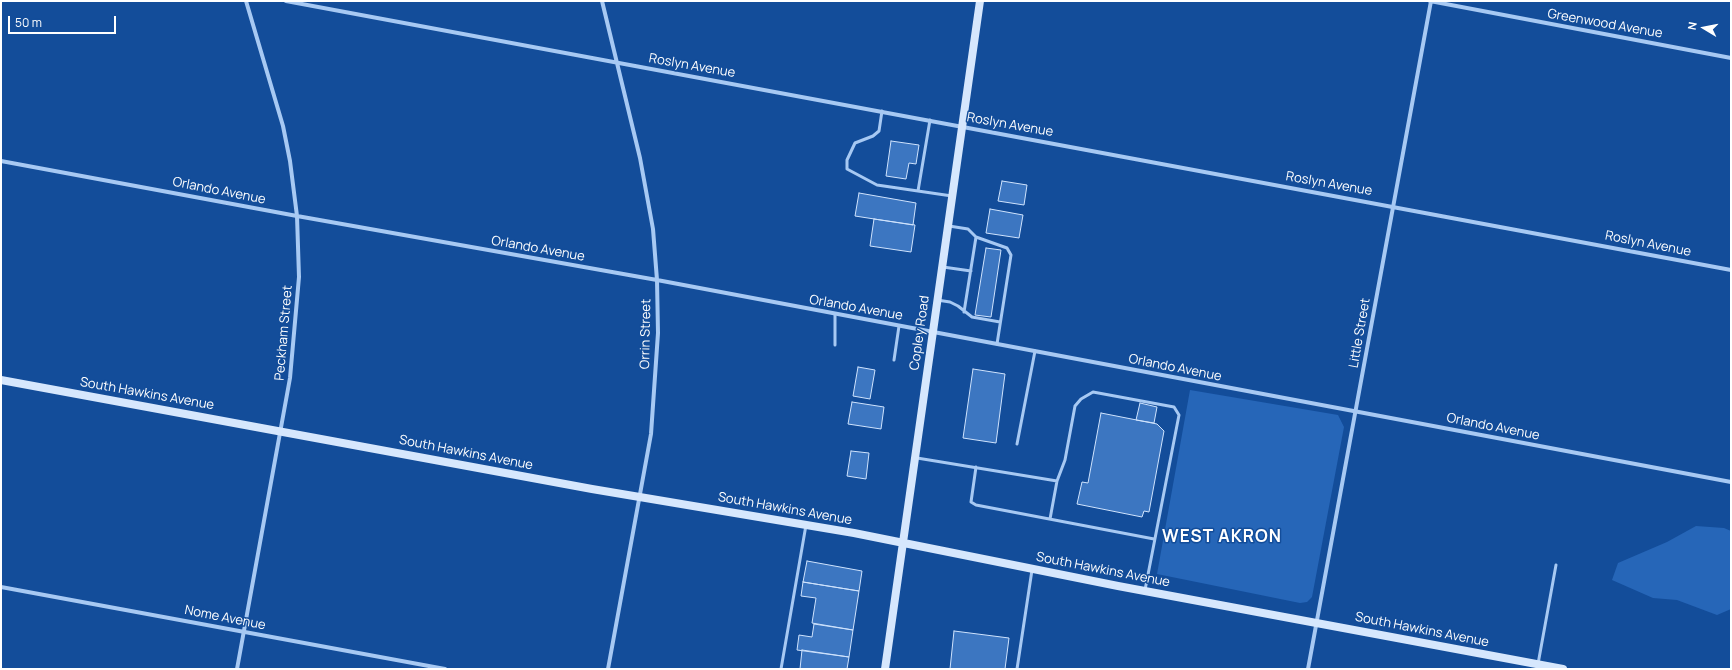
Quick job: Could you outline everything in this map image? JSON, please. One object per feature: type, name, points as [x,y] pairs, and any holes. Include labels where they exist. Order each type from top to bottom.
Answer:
[{"type":"main road","name":"Copley Road","points":[[885,669],[961,126],[980,1]]},
{"type":"main road","name":"South Hawkins Avenue","points":[[1,380],[953,552],[1144,591],[1564,669]]},
{"type":"street","name":"Peckham Street","points":[[237,669],[281,431],[296,334],[299,277],[297,216],[283,126],[246,1]]},
{"type":"street","name":"Roslyn Avenue","points":[[286,1],[882,110],[1731,270]]},
{"type":"street","name":"Orrin Street","points":[[602,1],[640,158],[653,229],[657,280],[658,333],[653,412],[640,496],[608,669]]},
{"type":"street","name":"Greenwood Avenue","points":[[1430,1],[1731,58]]},
{"type":"street","name":"Little Street","points":[[1308,669],[1394,206],[1430,1]]},
{"type":"street","name":"Orlando Avenue","points":[[1,161],[297,216],[657,280],[1731,482]]},
{"type":"street","name":"Nome Avenue","points":[[1,587],[445,669]]},
{"type":"lane","points":[[882,110],[879,131],[873,136],[855,143],[847,160],[847,169],[878,186],[952,196]]},
{"type":"lane","points":[[918,191],[930,120]]},
{"type":"lane","points":[[947,226],[968,229],[976,237],[1008,248],[1011,255],[997,344]]},
{"type":"lane","points":[[964,312],[976,237]]},
{"type":"lane","points":[[942,266],[971,271]]},
{"type":"lane","points":[[937,300],[950,302],[958,306],[972,317],[1000,322]]},
{"type":"lane","points":[[835,346],[836,314]]},
{"type":"lane","points":[[894,360],[899,326]]},
{"type":"lane","points":[[1017,444],[1035,351]]},
{"type":"lane","points":[[1050,519],[1057,481],[1065,460],[1075,406],[1081,399],[1093,392],[1174,407],[1179,415],[1144,591]]},
{"type":"lane","points":[[915,458],[1057,481]]},
{"type":"lane","points":[[976,467],[971,502],[976,505],[1154,539]]},
{"type":"lane","points":[[781,669],[806,525]]},
{"type":"lane","points":[[1538,664],[1556,565]]},
{"type":"lane","points":[[1017,669],[1033,568]]},
{"type":"shaded area","points":[[1190,390],[1338,415],[1344,427],[1312,597],[1307,602],[1300,603],[1157,574]]},
{"type":"shaded area","points":[[1696,526],[1724,528],[1731,531],[1731,609],[1717,615],[1677,600],[1653,598],[1612,580],[1618,563],[1667,542]]},
{"type":"building","points":[[891,141],[919,145],[916,164],[909,163],[906,179],[886,176]]},
{"type":"building","points":[[1002,181],[1027,185],[1024,205],[998,201]]},
{"type":"building","points":[[859,193],[916,203],[913,225],[855,216]]},
{"type":"building","points":[[990,209],[1023,215],[1019,238],[986,233]]},
{"type":"building","points":[[874,219],[915,225],[911,252],[870,246]]},
{"type":"building","points":[[986,248],[1001,250],[991,317],[975,315]]},
{"type":"building","points":[[858,367],[875,370],[870,399],[853,396]]},
{"type":"building","points":[[973,369],[1005,374],[996,443],[963,438]]},
{"type":"building","points":[[852,402],[884,407],[881,429],[848,424]]},
{"type":"building","points":[[1140,403],[1157,407],[1154,423],[1136,420]]},
{"type":"building","points":[[1101,413],[1157,424],[1164,431],[1149,512],[1144,511],[1142,517],[1077,504],[1082,482],[1088,483]]},
{"type":"building","points":[[851,451],[869,453],[866,479],[847,476]]},
{"type":"building","points":[[807,561],[862,571],[859,591],[803,582]]},
{"type":"building","points":[[803,582],[859,591],[853,630],[812,623],[816,598],[801,596]]},
{"type":"building","points":[[814,624],[853,630],[849,657],[797,650],[799,635],[812,637]]},
{"type":"building","points":[[954,631],[1009,638],[1005,669],[950,669]]},
{"type":"building","points":[[802,650],[849,657],[847,669],[800,669]]},
{"type":"district","name":"WEST AKRON","points":[[1222,537]]}]
